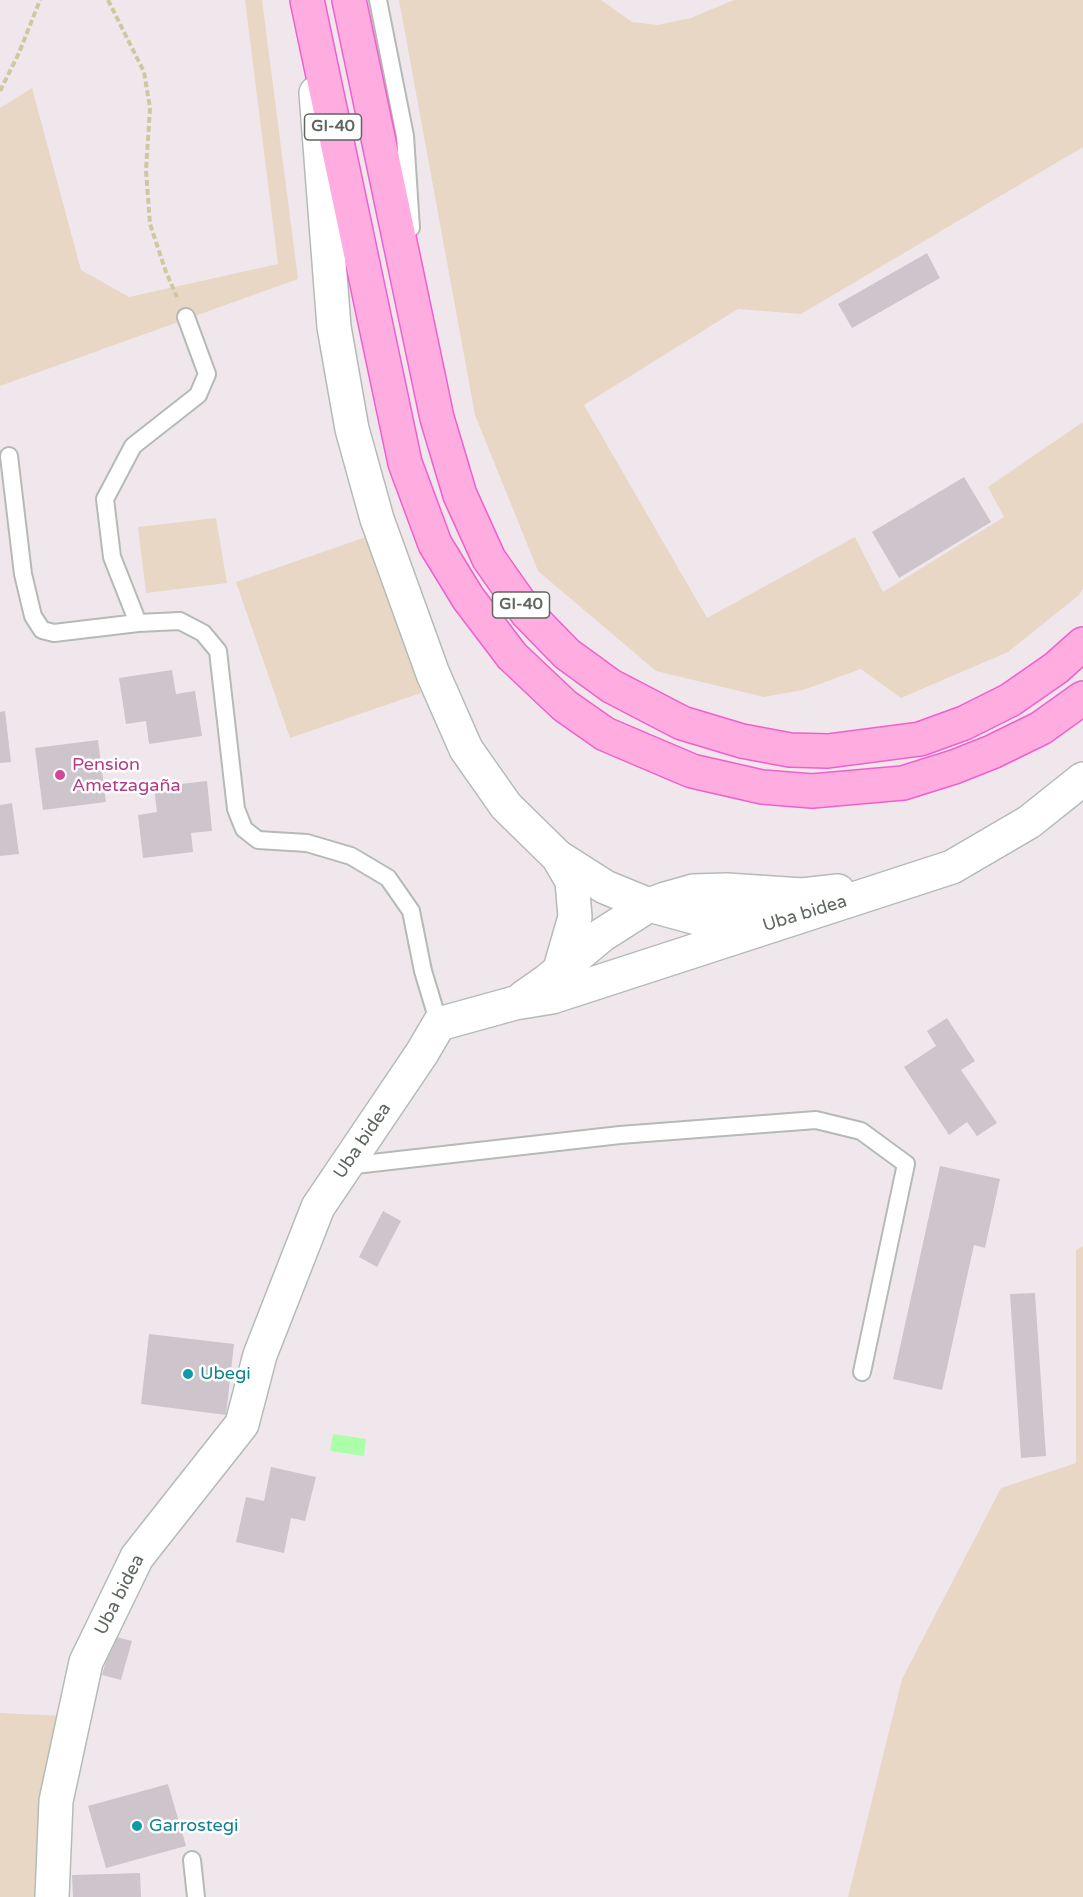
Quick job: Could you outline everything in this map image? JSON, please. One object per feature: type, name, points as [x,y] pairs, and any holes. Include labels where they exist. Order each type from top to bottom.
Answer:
[{"type":"main road","name":"GI-40","points":[[349,0],[437,418],[460,495],[489,559],[527,613],[567,654],[611,686],[682,723],[742,741],[790,750],[868,748],[920,739],[964,723],[1010,700],[1056,668],[1083,644]]},
{"type":"main road","name":"GI-40","points":[[308,7],[405,463],[435,544],[468,598],[512,656],[565,705],[605,734],[692,771],[762,787],[812,791],[903,783],[954,767],[992,753],[1041,728],[1083,698]]},
{"type":"street","points":[[308,7],[334,327],[352,429],[377,519],[433,674],[466,749],[506,806],[558,857],[605,887],[649,905],[697,918],[736,920],[797,918]]},
{"type":"street","name":"Uba bidea","points":[[52,1897],[56,1801],[86,1662],[137,1557],[242,1424],[260,1354],[318,1206],[423,1053],[439,1024],[515,1003],[552,997],[952,867],[1029,822],[1083,779]]},
{"type":"street","points":[[558,857],[572,881],[575,917],[560,969]]},
{"type":"street","points":[[515,1003],[547,981],[602,935],[649,905],[693,891],[727,890],[802,895],[897,885]]},
{"type":"lane","points":[[378,0],[405,136],[417,325]]},
{"type":"lane","points":[[138,622],[112,557],[105,499],[133,446],[198,394],[207,374],[186,317]]},
{"type":"lane","points":[[9,456],[23,574],[33,616],[42,630],[54,633],[138,622],[180,621],[203,633],[218,651],[236,809],[244,829],[258,840],[307,843],[351,856],[388,878],[411,910],[423,971],[439,1024]]},
{"type":"lane","points":[[346,1166],[620,1135],[816,1120],[861,1131],[906,1164],[862,1372]]},
{"type":"lane","points":[[192,1860],[196,1897]]},
{"type":"path","points":[[0,91],[19,53],[40,0]]},
{"type":"path","points":[[108,0],[144,72],[150,108],[146,170],[150,224],[166,272],[186,317]]},
{"type":"shaded area","points":[[245,0],[262,0],[298,279],[0,386],[0,108],[32,88],[81,270],[129,297],[278,264]]},
{"type":"shaded area","points":[[399,0],[601,0],[632,22],[657,25],[691,18],[734,0],[1083,0],[1083,147],[801,314],[738,309],[584,405],[707,618],[855,537],[883,592],[1004,517],[988,487],[1083,422],[1083,589],[1079,595],[1008,652],[901,698],[861,669],[803,690],[764,697],[656,671],[538,571],[475,415]]},
{"type":"shaded area","points":[[216,518],[227,583],[146,593],[138,527]]},
{"type":"shaded area","points":[[366,537],[421,693],[290,738],[236,582]]},
{"type":"shaded area","points":[[1083,1246],[1083,1897],[848,1897],[902,1679],[1001,1488],[1076,1463],[1076,1250]]},
{"type":"shaded area","points":[[333,1434],[366,1439],[364,1456],[330,1451]]},
{"type":"shaded area","points":[[0,1713],[64,1716],[42,1897],[0,1897]]},
{"type":"building","points":[[927,253],[940,278],[852,328],[838,304]]},
{"type":"building","points":[[964,477],[991,522],[899,578],[872,532]]},
{"type":"building","points":[[172,670],[176,694],[195,691],[202,736],[149,744],[146,721],[126,724],[119,678]]},
{"type":"building","points":[[5,711],[11,762],[0,763],[0,712]]},
{"type":"building","points":[[98,740],[106,802],[43,810],[35,748]]},
{"type":"building","points":[[207,781],[212,831],[191,833],[193,852],[143,858],[138,815],[157,812],[154,787]]},
{"type":"building","points":[[12,803],[19,854],[0,856],[0,805]]},
{"type":"building","points":[[947,1018],[975,1061],[961,1070],[997,1123],[977,1136],[967,1122],[949,1135],[904,1067],[936,1046],[927,1031]]},
{"type":"building","points":[[940,1166],[1000,1179],[985,1248],[974,1245],[942,1390],[893,1379]]},
{"type":"building","points":[[383,1211],[401,1221],[377,1267],[359,1257]]},
{"type":"building","points":[[1035,1293],[1046,1456],[1021,1458],[1010,1294]]},
{"type":"building","name":"Ubegi","points":[[149,1334],[234,1344],[226,1415],[141,1404]]},
{"type":"building","points":[[271,1467],[316,1477],[305,1521],[291,1518],[284,1553],[236,1542],[246,1497],[264,1501]]},
{"type":"building","points":[[113,1636],[132,1641],[121,1680],[102,1675]]},
{"type":"building","name":"Garrostegi","points":[[168,1784],[186,1846],[106,1868],[88,1806]]},
{"type":"building","points":[[140,1873],[141,1897],[73,1897],[72,1875]]},
{"type":"place","name":"Pension Ametzagaña","points":[[60,775]]},
{"type":"place","name":"Ubegi","points":[[188,1374]]},
{"type":"place","name":"Garrostegi","points":[[137,1826]]}]
